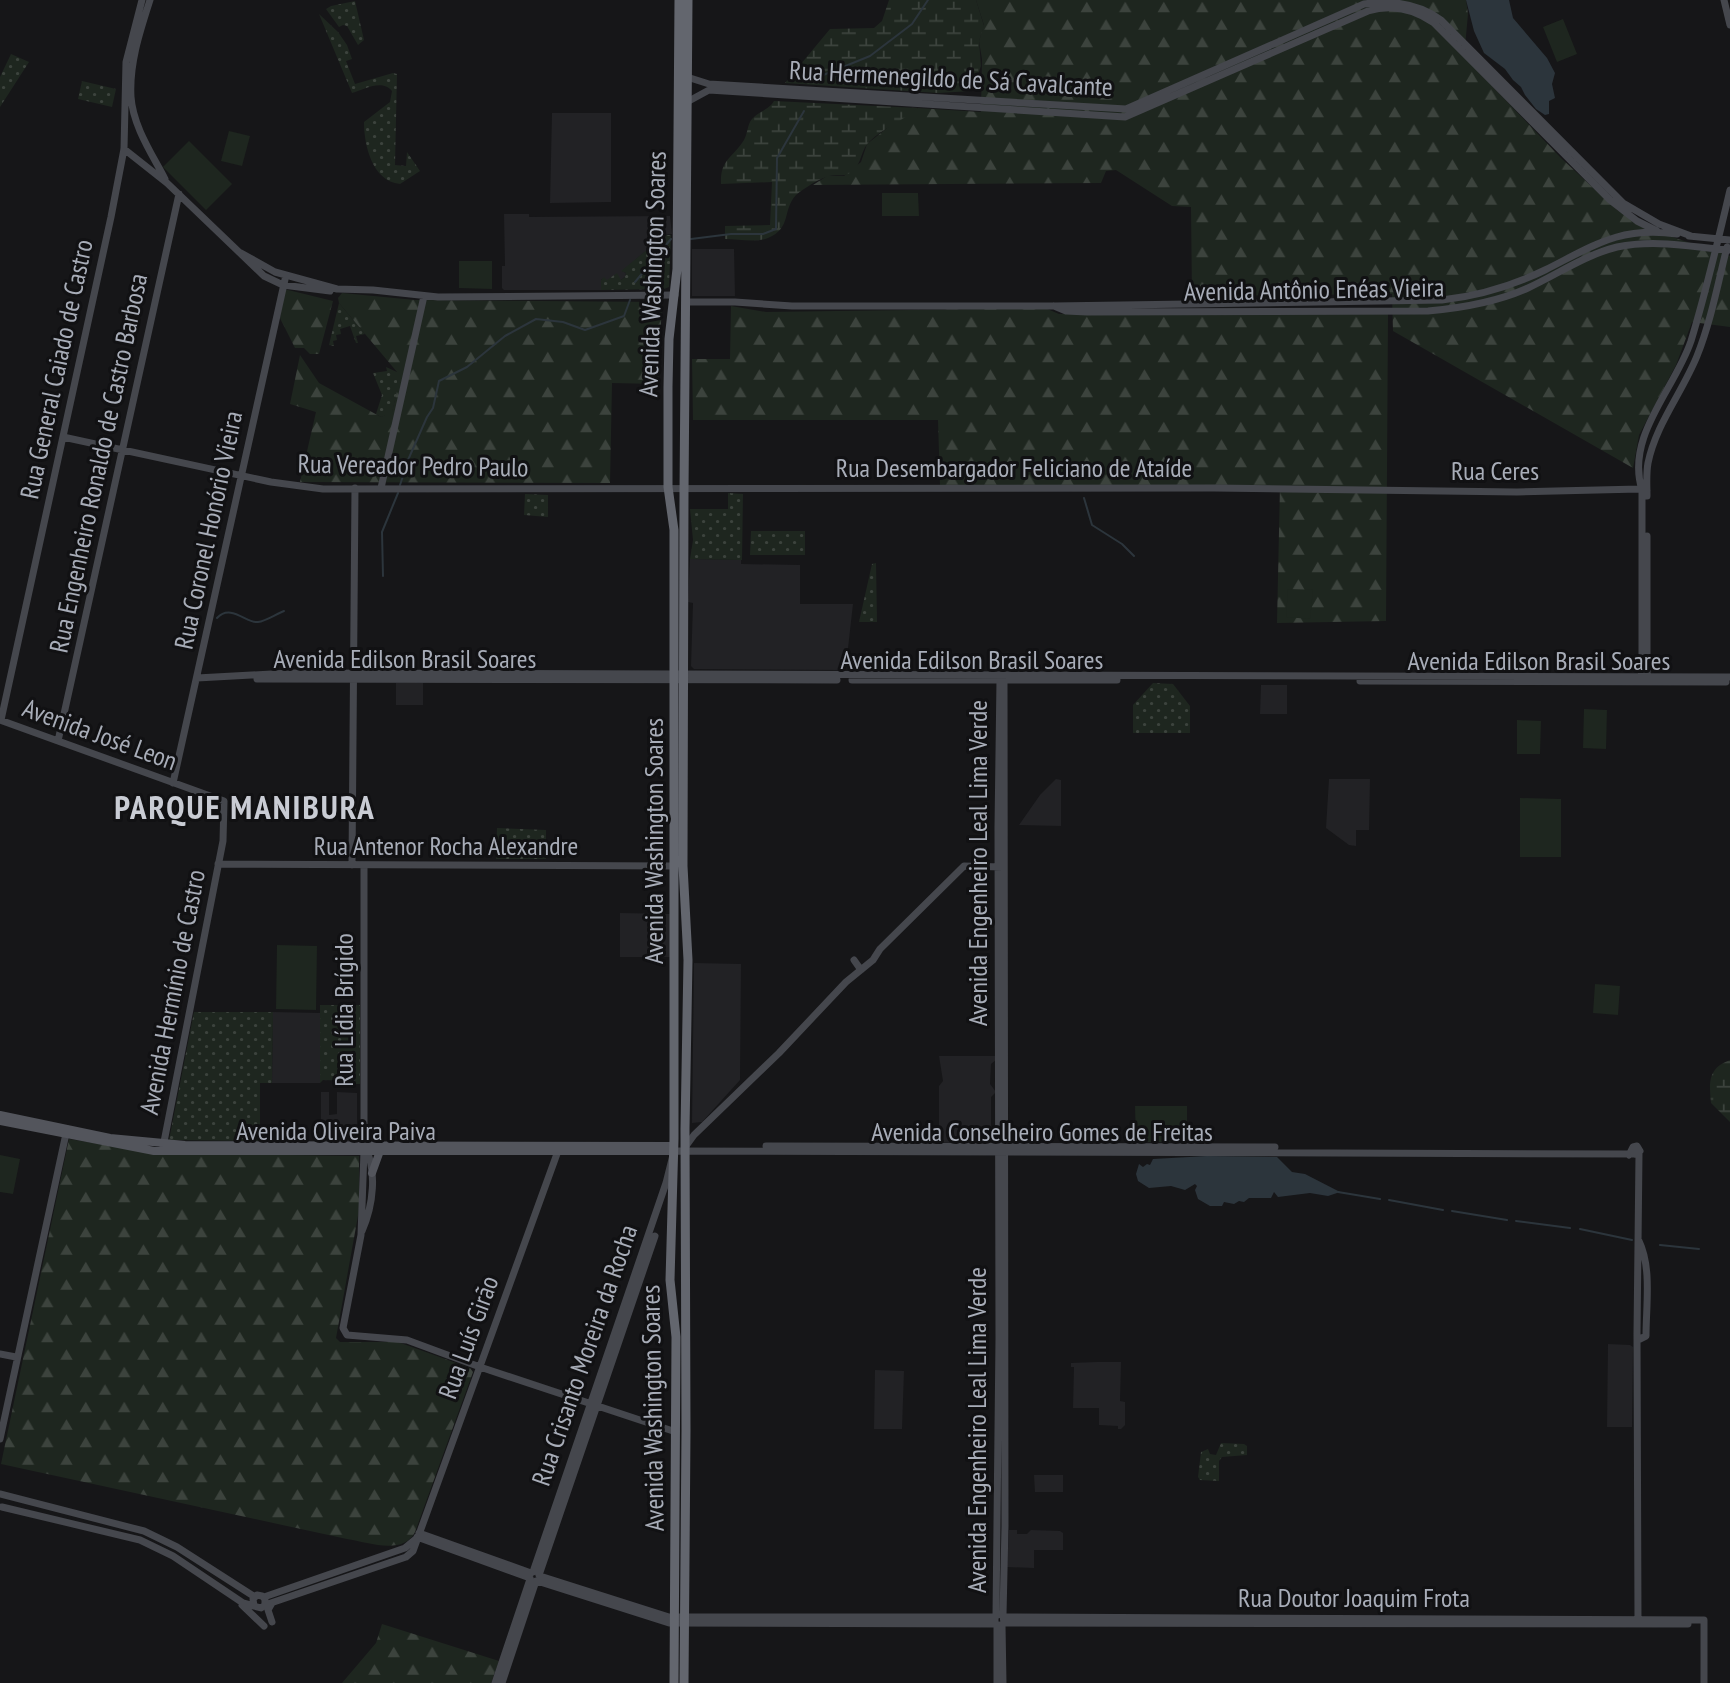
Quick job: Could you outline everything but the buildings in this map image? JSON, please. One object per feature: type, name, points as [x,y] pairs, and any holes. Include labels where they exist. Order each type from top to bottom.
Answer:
[{"type":"highway","name":"Avenida Washington Soares","points":[[674,1683],[680,1620],[688,960],[674,530],[668,487],[668,352],[675,295],[677,239],[679,0]]},
{"type":"highway","name":"Avenida Washington Soares","points":[[684,1683],[680,1620],[676,1337],[671,1290],[671,1238],[674,1149],[674,866],[687,302],[688,0]]},
{"type":"highway","points":[[671,1290],[673,1280],[678,1275],[685,1281]]},
{"type":"main road","name":"Avenida Oliveira Paiva","points":[[0,1115],[132,1148],[674,1149]]},
{"type":"main road","name":"Avenida Oliveira Paiva","points":[[0,1121],[66,1131]]},
{"type":"main road","name":"Avenida Oliveira Paiva","points":[[366,1149],[674,1149]]},
{"type":"main road","points":[[370,1178],[380,1151]]},
{"type":"street","points":[[142,0],[134,45],[131,99],[144,139],[167,183]]},
{"type":"street","points":[[134,45],[150,0]]},
{"type":"street","points":[[1724,0],[1730,25]]},
{"type":"street","name":"Rua Hermenegildo de Sá Cavalcante","points":[[709,87],[1126,109],[1364,4],[1400,2],[1415,5],[1441,20],[1623,203],[1658,224],[1691,236]]},
{"type":"street","name":"Rua Hermenegildo de Sá Cavalcante","points":[[687,76],[709,87],[1121,117],[1368,10],[1391,7],[1415,12],[1434,23],[1609,200],[1657,232]]},
{"type":"street","name":"Rua General Caiado de Castro","points":[[0,720],[111,217],[124,149],[126,73],[134,45]]},
{"type":"street","points":[[687,102],[709,87]]},
{"type":"street","points":[[124,149],[167,183],[264,276],[283,285],[337,291],[343,288]]},
{"type":"street","points":[[1645,489],[1639,480],[1638,460],[1643,439],[1690,343],[1730,190]]},
{"type":"street","name":"Rua Engenheiro Ronaldo de Castro Barbosa","points":[[58,741],[179,194]]},
{"type":"street","name":"Avenida Antônio Enéas Vieira","points":[[687,302],[792,306],[1402,302],[1462,298],[1484,293],[1524,279],[1599,242],[1618,236],[1657,232],[1730,238]]},
{"type":"street","points":[[1644,678],[1647,467],[1658,429],[1687,378],[1700,348],[1730,238]]},
{"type":"street","name":"Avenida Antônio Enéas Vieira","points":[[1054,306],[1066,311],[1087,312],[1443,310],[1484,303],[1520,292],[1598,253],[1616,248],[1654,242],[1728,250]]},
{"type":"street","points":[[241,253],[265,267],[325,286],[424,296],[675,295]]},
{"type":"street","name":"Rua Coronel Honório Vieira","points":[[173,783],[286,275]]},
{"type":"street","points":[[381,488],[424,296]]},
{"type":"street","name":"Rua Vereador Pedro Paulo","points":[[63,437],[299,487],[684,487]]},
{"type":"street","name":"Rua Desembargador Feliciano de Ataíde","points":[[684,487],[1344,489]]},
{"type":"street","points":[[352,865],[355,488]]},
{"type":"street","name":"Rua Ceres","points":[[1344,489],[1505,492],[1645,489]]},
{"type":"street","name":"Avenida Edilson Brasil Soares","points":[[197,678],[221,680],[352,676],[1730,679]]},
{"type":"street","name":"Avenida Engenheiro Leal Lima Verde","points":[[997,1683],[1000,1620],[1002,679]]},
{"type":"street","name":"Avenida José Leon","points":[[0,720],[224,801]]},
{"type":"street","name":"Avenida Hermínio de Castro","points":[[163,1148],[223,841],[224,801]]},
{"type":"street","name":"Avenida Hermínio de Castro","points":[[223,841],[227,865]]},
{"type":"street","name":"Rua Antenor Rocha Alexandre","points":[[218,864],[674,866]]},
{"type":"street","name":"Rua Lídia Brígido","points":[[364,866],[366,1149],[370,1178],[366,1223],[360,1235],[345,1333],[350,1336],[402,1338],[480,1367]]},
{"type":"street","points":[[686,1149],[694,1135],[779,1053],[808,1020],[873,960],[880,949],[964,866],[1001,867]]},
{"type":"street","points":[[854,960],[861,970]]},
{"type":"street","points":[[0,1439],[66,1131]]},
{"type":"street","name":"Avenida Conselheiro Gomes de Freitas","points":[[674,1149],[1321,1147],[1409,1152],[1635,1155],[1639,1237],[1638,1622]]},
{"type":"street","name":"Rua Crisanto Moreira da Rocha","points":[[502,1683],[535,1577],[652,1235],[674,1149]]},
{"type":"street","name":"Rua Luís Girão","points":[[418,1535],[558,1151]]},
{"type":"street","points":[[652,1235],[671,1238]]},
{"type":"street","points":[[0,1354],[16,1357]]},
{"type":"street","points":[[480,1367],[676,1432]]},
{"type":"street","points":[[0,1494],[118,1523],[163,1539],[254,1597],[259,1595],[267,1602],[268,1624],[238,1599],[160,1549],[122,1534],[1,1508],[4,1502],[0,1494]]},
{"type":"street","points":[[238,1599],[261,1608],[267,1602],[405,1548],[418,1535]]},
{"type":"street","name":"Rua Doutor Joaquim Frota","points":[[418,1535],[605,1600],[680,1620],[1703,1622],[1704,1683]]},
{"type":"street","points":[[160,1549],[163,1539]]},
{"type":"street","points":[[172,1555],[177,1547]]},
{"type":"street","name":"Rua Crisanto Moreira da Rocha","points":[[495,1683],[535,1577]]},
{"type":"street","points":[[254,1597],[254,1606]]},
{"type":"street","name":"Avenida Engenheiro Leal Lima Verde","points":[[1000,1620],[1003,1683]]},
{"type":"shaded area","points":[[1466,0],[1509,0],[1513,18],[1547,58],[1555,73],[1552,84],[1555,98],[1549,101],[1549,114],[1545,115],[1536,109],[1505,69],[1484,53],[1474,31]]},
{"type":"shaded area","points":[[552,113],[611,113],[611,202],[550,203]]},
{"type":"shaded area","points":[[504,214],[529,214],[529,217],[670,216],[672,234],[662,235],[657,250],[653,245],[622,271],[626,273],[621,280],[601,280],[601,290],[504,290]]},
{"type":"shaded area","points":[[692,249],[734,249],[735,296],[692,296]]},
{"type":"shaded area","points":[[690,559],[741,560],[741,564],[800,565],[800,604],[853,604],[844,670],[694,669],[691,666],[693,603],[688,602]]},
{"type":"shaded area","points":[[396,683],[423,683],[423,705],[396,705]]},
{"type":"shaded area","points":[[1261,685],[1287,685],[1287,714],[1260,714]]},
{"type":"shaded area","points":[[1056,779],[1061,780],[1061,826],[1019,825],[1040,795]]},
{"type":"shaded area","points":[[1329,779],[1370,779],[1369,830],[1356,830],[1356,846],[1349,845],[1326,828]]},
{"type":"shaded area","points":[[620,913],[671,914],[670,957],[620,957]]},
{"type":"shaded area","points":[[694,963],[741,964],[740,1080],[702,1122],[692,1123]]},
{"type":"shaded area","points":[[273,1012],[320,1013],[320,1083],[272,1083]]},
{"type":"shaded area","points":[[939,1056],[996,1056],[996,1060],[991,1064],[990,1084],[996,1092],[991,1097],[994,1141],[990,1144],[942,1142],[939,1139],[939,1086],[943,1081]]},
{"type":"shaded area","points":[[321,1092],[329,1092],[329,1115],[337,1114],[337,1092],[357,1093],[357,1142],[321,1141]]},
{"type":"shaded area","points":[[1207,1156],[1277,1157],[1292,1172],[1305,1174],[1340,1192],[1328,1196],[1310,1193],[1278,1197],[1274,1192],[1271,1198],[1249,1198],[1244,1202],[1224,1202],[1222,1206],[1210,1206],[1198,1199],[1195,1184],[1185,1190],[1171,1186],[1149,1188],[1138,1181],[1136,1174],[1139,1164],[1143,1167],[1150,1165],[1153,1159]]},
{"type":"shaded area","points":[[1608,1344],[1633,1347],[1632,1427],[1607,1427]]},
{"type":"shaded area","points":[[1121,1362],[1120,1401],[1125,1402],[1125,1425],[1118,1429],[1118,1426],[1099,1425],[1099,1408],[1073,1408],[1074,1367],[1071,1367],[1071,1363]]},
{"type":"shaded area","points":[[875,1370],[904,1371],[902,1429],[874,1429]]},
{"type":"shaded area","points":[[1034,1475],[1063,1475],[1063,1492],[1035,1492]]},
{"type":"shaded area","points":[[1009,1530],[1017,1530],[1017,1534],[1027,1534],[1031,1530],[1060,1531],[1063,1533],[1063,1550],[1034,1550],[1034,1568],[1007,1567]]},
{"type":"green space","points":[[889,0],[976,0],[984,26],[979,41],[981,66],[972,91],[938,93],[785,83],[830,29],[874,28],[882,21]]},
{"type":"green space","points":[[976,0],[1466,0],[1468,14],[1464,57],[1561,158],[1617,210],[1648,229],[1730,256],[1730,327],[1692,322],[1676,365],[1639,435],[1633,468],[1393,331],[1392,294],[1192,296],[1191,207],[1172,206],[1116,170],[1106,171],[1101,183],[813,185],[827,176],[844,176],[861,162],[867,144],[918,108],[981,112],[982,59],[979,41],[984,25]]},
{"type":"green space","points":[[355,1],[364,40],[358,45],[347,26],[339,27],[326,9]]},
{"type":"green space","points":[[319,14],[347,45],[352,59],[346,61],[355,84],[397,74],[395,165],[406,166],[407,152],[420,171],[400,184],[390,181],[376,169],[368,151],[364,131],[364,122],[390,102],[392,91],[388,87],[378,85],[352,93]]},
{"type":"green space","points":[[1563,19],[1577,54],[1557,62],[1543,27]]},
{"type":"green space","points":[[11,54],[29,62],[0,107],[0,77]]},
{"type":"green space","points":[[82,81],[116,89],[112,107],[78,99]]},
{"type":"green space","points":[[774,101],[918,108],[869,142],[857,166],[850,173],[825,177],[796,195],[784,224],[776,234],[758,240],[725,239],[725,226],[770,225],[772,182],[721,184],[721,176],[725,164],[744,140],[752,119]]},
{"type":"green space","points":[[229,131],[250,136],[242,166],[221,161]]},
{"type":"green space","points":[[189,141],[232,184],[206,210],[163,167]]},
{"type":"green space","points":[[882,193],[918,193],[919,216],[882,216]]},
{"type":"green space","points":[[662,235],[671,235],[669,287],[601,290],[601,280],[604,277],[607,280],[617,273],[621,280],[626,273],[621,271],[653,245],[657,249]]},
{"type":"green space","points":[[459,261],[492,261],[492,289],[459,288]]},
{"type":"green space","points":[[284,289],[333,301],[319,354],[310,354],[304,348],[295,348],[280,318]]},
{"type":"green space","points":[[342,293],[415,300],[662,302],[658,384],[612,383],[610,483],[300,482],[316,412],[290,404],[300,355],[319,383],[381,417],[392,412],[397,391],[397,372],[339,303],[338,298]]},
{"type":"green space","points":[[339,303],[365,334],[356,336],[358,343],[350,326],[340,329],[341,334],[336,335],[337,340],[333,341],[334,346],[329,345]]},
{"type":"green space","points":[[731,306],[766,312],[1045,308],[1059,314],[1388,313],[1386,621],[1277,623],[1280,486],[940,485],[938,420],[693,420],[692,359],[730,359]]},
{"type":"green space","points":[[386,367],[397,372],[397,391],[392,413],[381,417],[376,414],[382,395],[373,373],[387,371]]},
{"type":"green space","points":[[728,493],[743,494],[742,560],[690,559],[693,540],[690,509],[728,509]]},
{"type":"green space","points":[[525,494],[548,495],[548,517],[524,515]]},
{"type":"green space","points":[[751,531],[805,531],[805,555],[750,555]]},
{"type":"green space","points":[[876,563],[877,622],[859,622],[872,564]]},
{"type":"green space","points":[[1288,589],[1313,590],[1310,619],[1286,617]]},
{"type":"green space","points":[[1153,683],[1173,684],[1190,706],[1190,733],[1133,733],[1133,705]]},
{"type":"green space","points":[[1584,709],[1607,710],[1606,749],[1583,748]]},
{"type":"green space","points":[[1517,720],[1541,721],[1540,754],[1517,754]]},
{"type":"green space","points":[[1520,798],[1561,799],[1561,857],[1520,857]]},
{"type":"green space","points":[[497,828],[546,830],[546,859],[496,859]]},
{"type":"green space","points":[[277,945],[317,946],[316,1010],[276,1009]]},
{"type":"green space","points":[[1595,984],[1620,986],[1618,1015],[1593,1013]]},
{"type":"green space","points":[[320,1005],[360,1005],[360,1084],[323,1080],[320,1083]]},
{"type":"green space","points":[[194,1012],[273,1012],[272,1083],[260,1083],[260,1141],[169,1140]]},
{"type":"green space","points":[[1730,1060],[1730,1122],[1711,1103],[1710,1089],[1717,1067]]},
{"type":"green space","points":[[1135,1106],[1187,1106],[1187,1142],[1136,1142]]},
{"type":"green space","points":[[69,1139],[153,1153],[359,1156],[359,1210],[336,1338],[340,1342],[398,1342],[470,1368],[473,1372],[415,1532],[409,1539],[402,1544],[384,1546],[1,1464]]},
{"type":"green space","points":[[0,1155],[20,1159],[13,1194],[0,1192]]},
{"type":"green space","points":[[1221,1443],[1244,1444],[1247,1446],[1247,1455],[1222,1457],[1219,1461],[1219,1481],[1200,1480],[1198,1477],[1201,1452],[1208,1449],[1210,1454],[1216,1455]]},
{"type":"green space","points":[[382,1624],[499,1661],[491,1683],[342,1683],[376,1643]]},
{"type":"waterway","points":[[811,80],[870,56],[912,24],[928,0]]},
{"type":"waterway","points":[[691,239],[731,234],[763,234],[776,229],[777,158],[804,111]]},
{"type":"waterway","points":[[635,282],[671,239]]},
{"type":"waterway","points":[[400,485],[408,471],[408,460],[433,408],[439,381],[467,367],[505,336],[536,319],[563,322],[585,330],[624,316],[630,300]]},
{"type":"waterway","points":[[383,576],[382,532],[398,493]]},
{"type":"waterway","points":[[1084,498],[1092,525],[1122,544],[1134,556]]},
{"type":"waterway","points":[[217,618],[222,614],[233,613],[258,622],[284,611]]},
{"type":"waterway","points":[[1338,1192],[1380,1199]]},
{"type":"waterway","points":[[1389,1200],[1443,1210]]},
{"type":"waterway","points":[[1452,1211],[1507,1220]]},
{"type":"waterway","points":[[1516,1221],[1570,1228]]},
{"type":"waterway","points":[[1580,1229],[1632,1240]]},
{"type":"waterway","points":[[1660,1245],[1699,1249]]},
{"type":"district","name":"PARQUE MANIBURA","points":[[245,806]]}]
